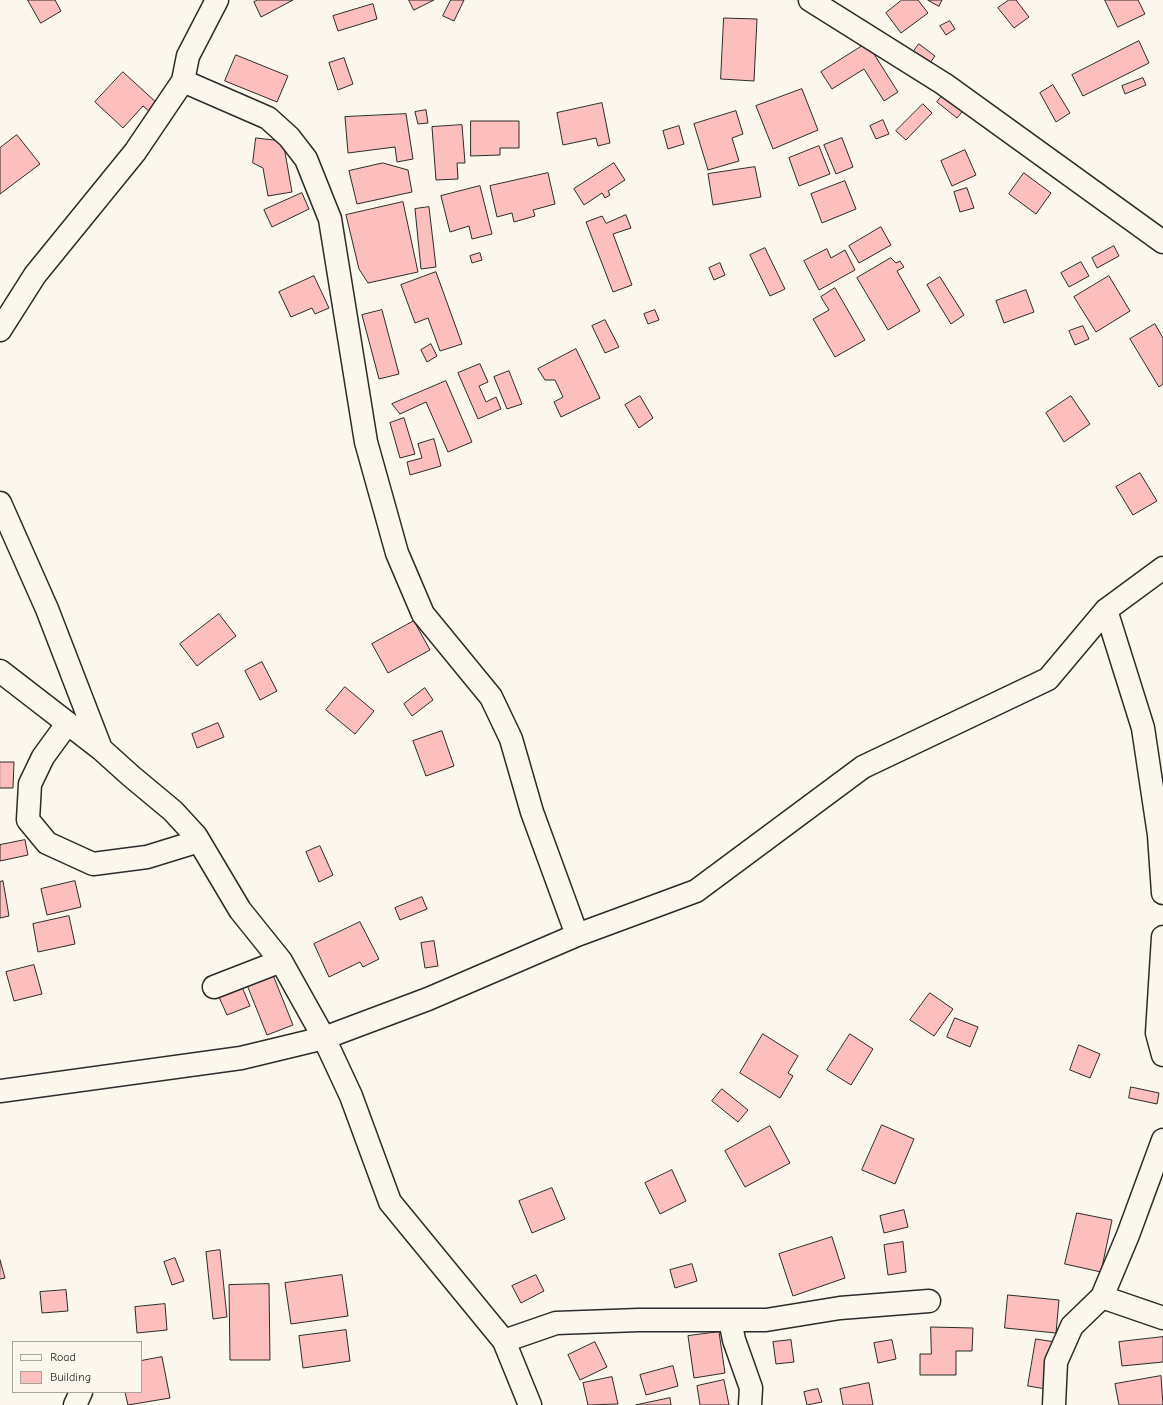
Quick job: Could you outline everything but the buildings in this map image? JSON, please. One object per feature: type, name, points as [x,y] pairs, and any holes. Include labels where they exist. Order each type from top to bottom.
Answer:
[{"type":"street","points":[[0,330],[35,275],[134,152],[183,81],[188,56],[217,0]]},
{"type":"street","points":[[810,0],[944,84],[1163,242]]},
{"type":"street","points":[[183,81],[268,118],[289,137],[306,159],[330,219],[366,442],[397,553],[423,614],[490,697],[511,739],[532,812],[577,935]]},
{"type":"street","points":[[0,504],[47,609],[101,749]]},
{"type":"street","points":[[0,1091],[240,1058],[324,1038],[428,999],[577,935],[696,891],[864,767],[1048,679],[1106,610],[1163,568]]},
{"type":"street","points":[[1106,610],[1143,728],[1159,835],[1163,893]]},
{"type":"street","points":[[0,671],[101,749],[174,811],[199,841],[240,910],[281,961],[324,1038],[351,1096],[390,1202],[504,1341],[530,1405]]},
{"type":"street","points":[[68,724],[43,757],[30,784],[28,820],[47,843],[93,864],[147,857],[199,841]]},
{"type":"street","points":[[1163,937],[1156,1033],[1163,1055]]},
{"type":"street","points":[[214,987],[281,961]]},
{"type":"street","points":[[1054,1405],[1056,1362],[1072,1326],[1102,1297],[1128,1235],[1163,1140]]},
{"type":"street","points":[[1102,1297],[1163,1318]]},
{"type":"street","points":[[504,1341],[556,1323],[639,1320],[766,1320],[840,1308],[929,1301]]},
{"type":"street","points":[[730,1320],[734,1340],[751,1388],[750,1405]]},
{"type":"street","points":[[76,1405],[81,1393]]}]
